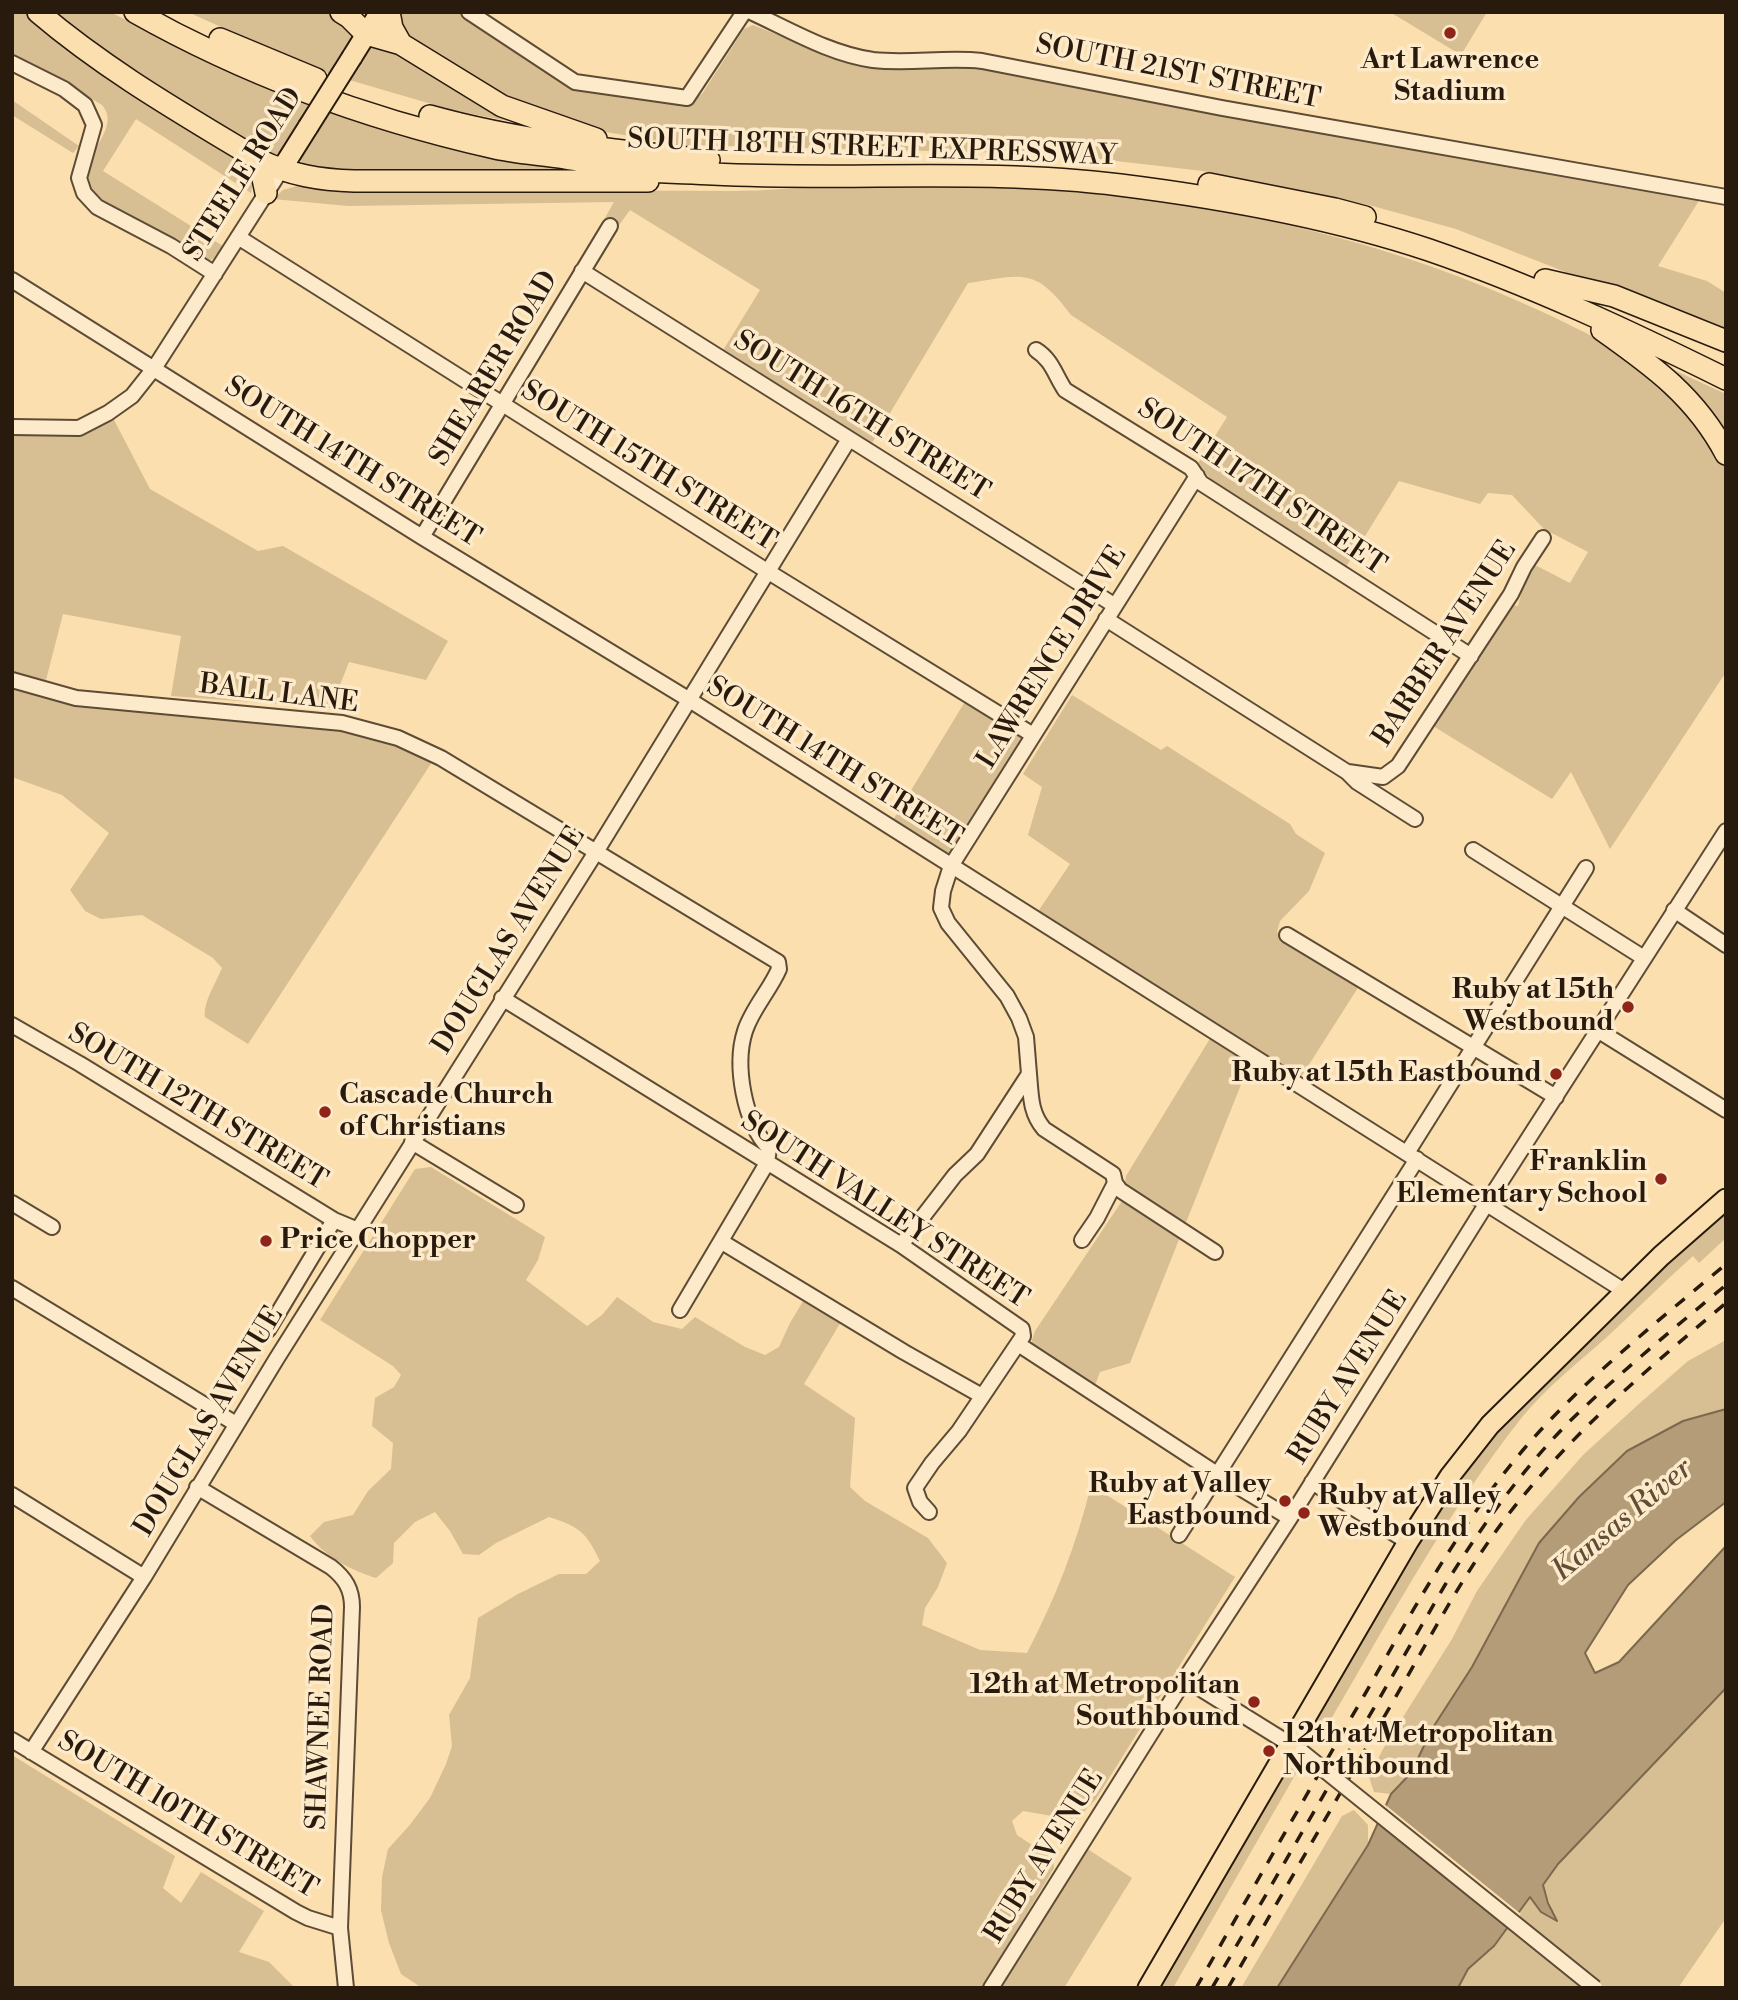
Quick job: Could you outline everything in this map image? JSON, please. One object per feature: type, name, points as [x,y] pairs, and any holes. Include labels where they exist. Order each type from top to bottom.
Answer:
[{"type":"highway","points":[[38,12],[74,43],[129,82],[259,160],[281,170],[318,180],[632,183],[718,174]]},
{"type":"highway","name":"SOUTH 18TH STREET EXPRESSWAY","points":[[135,12],[206,49],[271,77],[350,106],[494,148],[576,159],[617,168],[718,174],[1035,179],[1115,184],[1197,196],[1356,229],[1426,249],[1561,300],[1726,379]]},
{"type":"highway","name":"SOUTH 18TH STREET EXPRESSWAY","points":[[163,12],[253,53],[374,100],[515,136],[577,147],[724,162],[1055,166],[1133,172],[1247,190],[1335,209],[1462,247],[1545,280],[1628,315],[1726,366]]},
{"type":"highway","points":[[341,12],[349,16],[366,34],[401,44],[502,106],[580,134],[647,153]]},
{"type":"highway","points":[[389,12],[392,28],[401,44]]},
{"type":"highway","points":[[259,160],[267,193]]},
{"type":"highway","points":[[1545,280],[1614,296],[1726,341]]},
{"type":"highway","points":[[1561,300],[1653,366],[1683,393],[1707,421],[1726,454]]},
{"type":"main road","name":"STEELE ROAD","points":[[281,170],[380,12]]},
{"type":"main road","points":[[1148,1988],[1295,1748],[1408,1542],[1450,1476],[1490,1425],[1670,1247],[1726,1199]]},
{"type":"street","points":[[469,12],[575,82],[687,98],[744,12]]},
{"type":"street","name":"SOUTH 21ST STREET","points":[[751,12],[850,56],[888,61],[946,58],[982,61],[1235,110],[1726,197]]},
{"type":"street","points":[[12,63],[64,89],[85,105],[94,125],[79,178],[84,193],[97,207],[172,246],[215,274]]},
{"type":"street","name":"STEELE ROAD","points":[[12,427],[79,428],[108,413],[132,396],[155,367],[281,170]]},
{"type":"street","name":"SHEARER ROAD","points":[[422,537],[610,226]]},
{"type":"street","name":"SOUTH 15TH STREET","points":[[238,237],[767,571],[1033,735]]},
{"type":"street","name":"SOUTH 16TH STREET","points":[[582,271],[1114,605]]},
{"type":"street","name":"SOUTH 14TH STREET","points":[[12,279],[422,537],[688,699],[1626,1292]]},
{"type":"street","name":"SOUTH 17TH STREET","points":[[1036,350],[1051,362],[1057,379],[1065,390],[1191,468],[1201,484],[1471,656]]},
{"type":"street","name":"DOUGLAS AVENUE","points":[[31,1752],[144,1577],[236,1424],[596,852],[849,439]]},
{"type":"street","name":"LAWRENCE DRIVE","points":[[1197,476],[951,866],[941,908],[948,923],[1007,996],[1019,1018],[1026,1037],[1032,1110],[1044,1129],[1113,1174],[1115,1183],[1121,1189],[1215,1252]]},
{"type":"street","name":"BARBER AVENUE","points":[[1347,772],[1383,777],[1398,766],[1471,656],[1543,538]]},
{"type":"street","points":[[1106,619],[1347,772],[1357,782],[1415,819]]},
{"type":"street","name":"BALL LANE","points":[[12,680],[76,698],[342,723],[398,738],[441,758],[778,962],[779,969],[745,1030],[740,1051],[745,1103],[758,1138],[769,1148],[768,1163]]},
{"type":"street","name":"RUBY AVENUE","points":[[991,1988],[1487,1203],[1726,831]]},
{"type":"street","points":[[1473,850],[1644,958]]},
{"type":"street","points":[[1179,1535],[1412,1156],[1474,1046],[1586,868]]},
{"type":"street","points":[[1674,910],[1726,945]]},
{"type":"street","points":[[1287,935],[1556,1097]]},
{"type":"street","name":"SOUTH VALLEY STREET","points":[[502,998],[901,1245],[1020,1326],[1023,1333],[1018,1344],[1217,1474],[1290,1518]]},
{"type":"street","name":"SOUTH 12TH STREET","points":[[12,1025],[334,1220],[358,1230]]},
{"type":"street","points":[[1599,1031],[1726,1110]]},
{"type":"street","points":[[901,1245],[955,1175],[977,1154],[1029,1074]]},
{"type":"street","points":[[412,1142],[516,1205]]},
{"type":"street","points":[[680,1310],[768,1163]]},
{"type":"street","points":[[1082,1240],[1115,1183]]},
{"type":"street","points":[[12,1203],[52,1227]]},
{"type":"street","points":[[268,1330],[334,1220]]},
{"type":"street","points":[[722,1242],[982,1396]]},
{"type":"street","points":[[12,1288],[236,1424]]},
{"type":"street","points":[[929,1512],[920,1502],[915,1488],[959,1431],[1018,1344]]},
{"type":"street","points":[[1312,1482],[1408,1542]]},
{"type":"street","name":"SHAWNEE ROAD","points":[[197,1488],[331,1567],[350,1590],[352,1607],[340,1928],[346,1988]]},
{"type":"street","points":[[12,1495],[144,1577]]},
{"type":"street","points":[[1185,1679],[1295,1748],[1595,1988]]},
{"type":"street","name":"SOUTH 10TH STREET","points":[[12,1740],[296,1912],[340,1928]]},
{"type":"shaded area","points":[[12,12],[29,12],[245,163],[253,183],[251,193],[136,119],[103,171],[223,246],[214,258],[209,261],[199,258],[158,237],[112,210],[92,194],[87,182],[87,170],[107,125],[107,115],[102,105],[28,61],[12,56]]},
{"type":"shaded area","points":[[45,12],[110,12],[232,73],[312,104],[281,152],[259,152],[238,141]]},
{"type":"shaded area","points":[[188,12],[329,12],[350,28],[352,36],[330,74]]},
{"type":"shaded area","points":[[393,12],[463,12],[564,80],[688,102],[702,94],[744,29],[753,25],[844,61],[870,67],[975,66],[1700,199],[1658,266],[1707,281],[1726,293],[1726,335],[1456,229],[1369,205],[1203,171],[1055,154],[684,145],[600,131],[513,101],[407,37]]},
{"type":"shaded area","name":"Art Lawrence Stadium","points":[[1390,12],[1487,12],[1461,55]]},
{"type":"shaded area","points":[[373,45],[398,49],[533,126],[452,110],[346,79],[368,47]]},
{"type":"shaded area","points":[[12,100],[79,146],[73,153],[12,115]]},
{"type":"shaded area","points":[[326,110],[493,155],[595,174],[356,177],[303,166],[300,158]]},
{"type":"shaded area","points":[[304,184],[681,191],[942,186],[1059,191],[1185,205],[1247,216],[1309,230],[1430,266],[1547,314],[1608,345],[1663,384],[1697,424],[1726,469],[1726,672],[1610,849],[1571,772],[1552,799],[1433,726],[1513,605],[1518,606],[1524,581],[1535,565],[1570,583],[1588,552],[1544,529],[1512,495],[1488,493],[1480,504],[1399,481],[1346,567],[1217,485],[1197,465],[1227,417],[1071,315],[1047,288],[1037,281],[1015,277],[968,283],[872,443],[722,352],[760,290],[630,210],[619,225],[605,218],[614,202],[348,206],[273,199],[283,190]]},
{"type":"shaded area","points":[[1663,365],[1726,394],[1726,444]]},
{"type":"shaded area","points":[[113,418],[150,489],[258,551],[283,546],[448,641],[426,680],[349,662],[331,708],[171,696],[181,636],[63,614],[46,680],[12,673],[12,432],[89,429]]},
{"type":"shaded area","points":[[12,682],[337,726],[402,743],[434,759],[248,1044],[205,1017],[208,999],[222,968],[213,958],[142,915],[101,919],[85,911],[70,890],[109,833],[62,795],[12,777]]},
{"type":"shaded area","points":[[1072,695],[1161,750],[1167,746],[1290,824],[1296,834],[1325,853],[1309,891],[1280,921],[1277,932],[1361,983],[1301,1077],[1037,913],[1070,864],[1028,835],[1042,787],[1023,774]]},
{"type":"shaded area","points":[[966,700],[1022,736],[1022,740],[953,852],[945,854],[893,820]]},
{"type":"shaded area","points":[[1211,1037],[1250,1062],[1185,1225],[1125,1183],[1126,1176]]},
{"type":"shaded area","points":[[431,1167],[545,1237],[538,1260],[526,1280],[587,1326],[602,1315],[617,1297],[653,1322],[682,1329],[695,1317],[745,1347],[765,1355],[779,1347],[805,1298],[842,1320],[804,1384],[855,1418],[850,1487],[865,1501],[928,1538],[947,1563],[938,1587],[925,1608],[922,1625],[980,1650],[1027,1653],[1064,1571],[1091,1485],[1235,1577],[1096,1799],[1076,1820],[1023,1811],[1012,1821],[1017,1835],[1053,1859],[1054,1868],[982,1988],[422,1988],[401,1974],[389,1943],[381,1910],[382,1877],[388,1849],[430,1798],[446,1764],[452,1746],[449,1715],[470,1678],[478,1618],[559,1574],[586,1574],[600,1561],[581,1532],[549,1517],[496,1543],[479,1555],[463,1554],[435,1512],[415,1522],[394,1543],[393,1563],[376,1578],[339,1562],[310,1536],[324,1522],[353,1515],[368,1491],[391,1469],[393,1443],[372,1426],[375,1398],[394,1387],[401,1375],[393,1366],[320,1320],[415,1169]]},
{"type":"shaded area","points":[[1124,1198],[1180,1237],[1130,1363],[1100,1372],[1094,1388],[1031,1343],[1035,1331]]},
{"type":"shaded area","points":[[1726,1210],[1726,1238],[1699,1263],[1693,1256],[1553,1384],[1523,1416],[1466,1494],[1440,1535],[1317,1743],[1309,1732],[1327,1696],[1452,1487],[1490,1434],[1591,1331]]},
{"type":"shaded area","points":[[1726,1340],[1726,1409],[1683,1421],[1579,1497],[1539,1543],[1472,1667],[1432,1729],[1411,1773],[1391,1794],[1374,1792],[1369,1777],[1383,1749],[1452,1639],[1477,1591],[1525,1521],[1583,1455],[1640,1403],[1688,1361]]},
{"type":"shaded area","points":[[1726,1688],[1726,1918],[1678,1988],[1458,1988],[1468,1969],[1490,1951],[1530,1896],[1541,1912],[1556,1920],[1543,1885],[1558,1864]]},
{"type":"shaded area","points":[[12,1755],[175,1856],[163,1888],[181,1903],[201,1872],[264,1911],[239,1952],[269,1962],[295,1988],[12,1988]]},
{"type":"shaded area","points":[[1294,1764],[1298,1770],[1173,1988],[1158,1988],[1287,1767]]},
{"type":"shaded area","points":[[1354,1810],[1368,1825],[1368,1845],[1277,1988],[1241,1988],[1342,1816]]},
{"type":"shaded area","points":[[1086,1848],[1132,1878],[1064,1988],[999,1988]]},
{"type":"water","name":"Kansas River","points":[[1726,1409],[1726,1502],[1676,1540],[1628,1585],[1585,1653],[1595,1673],[1619,1662],[1726,1546],[1726,1688],[1558,1864],[1543,1885],[1557,1921],[1541,1912],[1530,1897],[1494,1946],[1468,1969],[1458,1988],[1277,1988],[1368,1845],[1391,1794],[1411,1773],[1432,1729],[1472,1667],[1539,1543],[1579,1497],[1627,1451],[1683,1421]]},
{"type":"pier","points":[[1383,1803],[1521,1914],[1510,1930],[1375,1821]]},
{"type":"railway","points":[[1196,1988],[1419,1599],[1478,1508],[1523,1450],[1570,1400],[1726,1264]]},
{"type":"railway","points":[[1212,1988],[1445,1585],[1502,1500],[1568,1423],[1726,1285]]},
{"type":"railway","points":[[1228,1988],[1453,1597],[1501,1524],[1542,1474],[1592,1422],[1644,1373],[1726,1303]]},
{"type":"place","name":"Art Lawrence Stadium","points":[[1450,33]]},
{"type":"place","name":"Ruby at 15th Westbound","points":[[1628,1007]]},
{"type":"place","name":"Ruby at 15th Eastbound","points":[[1556,1074]]},
{"type":"place","name":"Cascade Church of Christians","points":[[325,1112]]},
{"type":"place","name":"Franklin Elementary School","points":[[1661,1179]]},
{"type":"place","name":"Price Chopper","points":[[266,1241]]},
{"type":"place","name":"Ruby at Valley Eastbound","points":[[1285,1501]]},
{"type":"place","name":"Ruby at Valley Westbound","points":[[1304,1513]]},
{"type":"place","name":"12th at Metropolitan Southbound","points":[[1254,1702]]},
{"type":"place","name":"12th at Metropolitan Northbound","points":[[1269,1751]]}]
